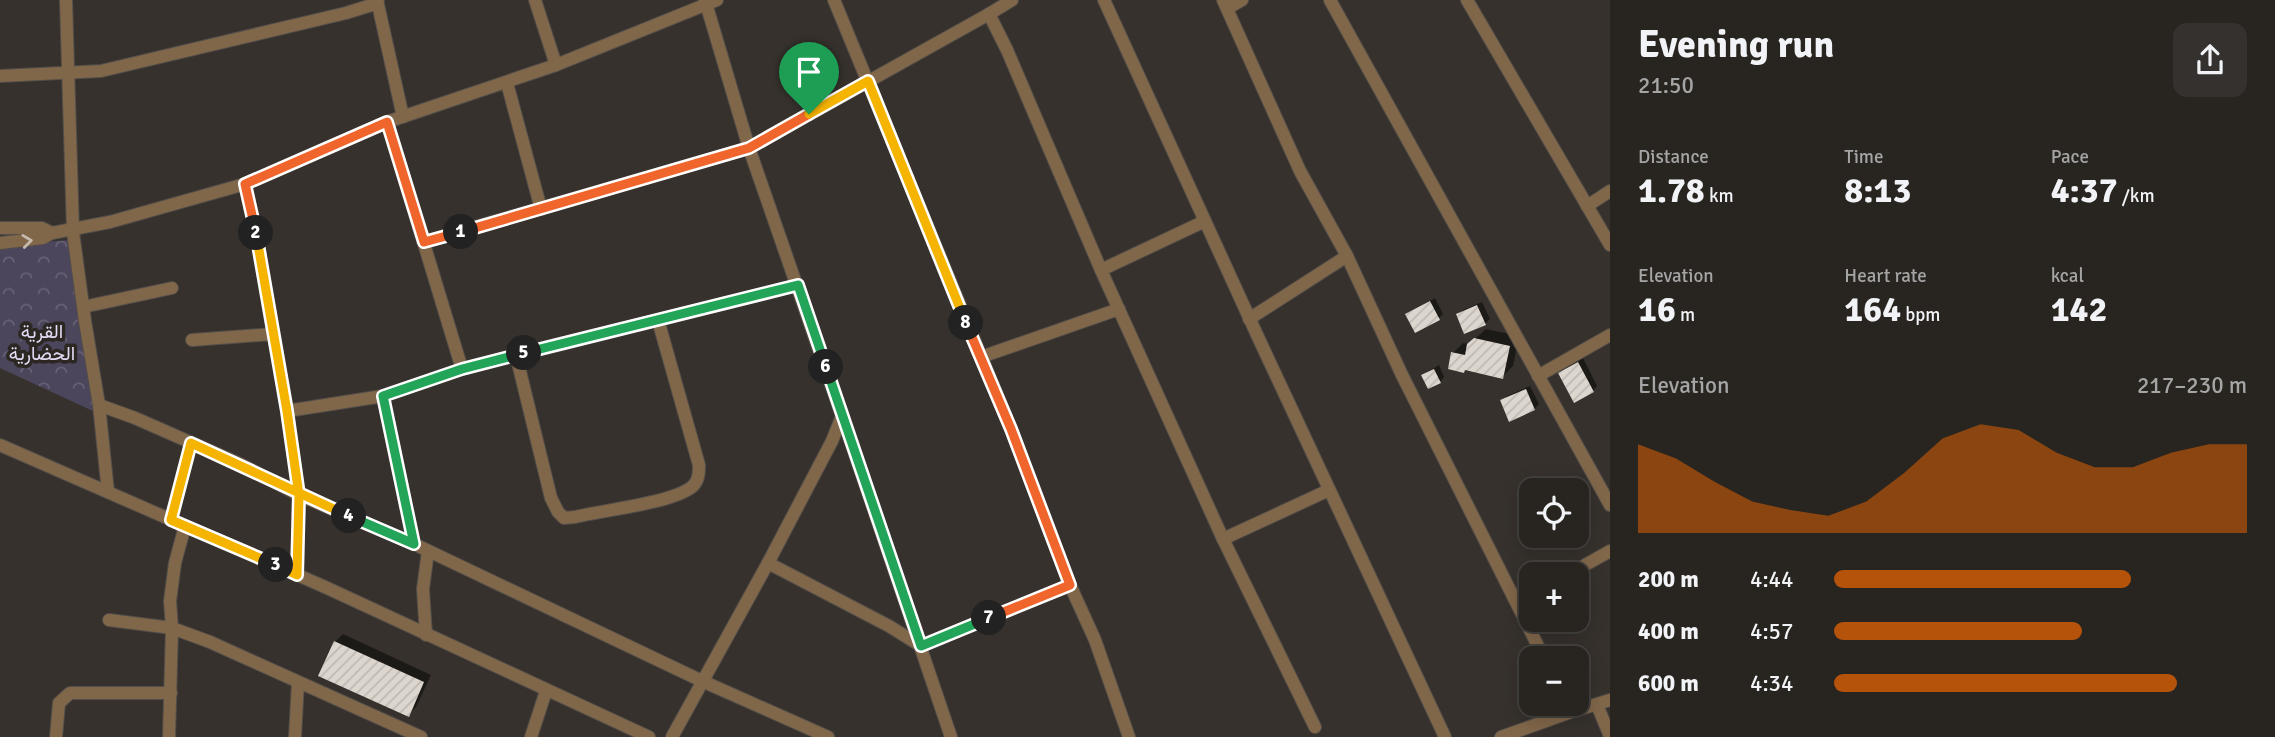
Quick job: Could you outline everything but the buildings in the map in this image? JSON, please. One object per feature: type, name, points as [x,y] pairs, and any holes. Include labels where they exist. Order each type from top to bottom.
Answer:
[{"type":"street","points":[[66,0],[73,230],[99,405],[107,492]]},
{"type":"street","points":[[535,0],[556,65]]},
{"type":"street","points":[[834,0],[1011,429],[1070,585],[1095,640],[1129,737]]},
{"type":"street","points":[[424,242],[749,148],[1012,0]]},
{"type":"street","points":[[1104,0],[1249,319],[1445,737]]},
{"type":"street","points":[[1242,0],[1225,4],[1267,101],[1300,171],[1347,256],[1402,375],[1538,646]]},
{"type":"street","points":[[1331,0],[1610,505]]},
{"type":"street","points":[[1467,0],[1610,245]]},
{"type":"street","points":[[0,76],[101,71],[346,13],[378,1],[403,117]]},
{"type":"street","points":[[0,243],[43,239],[52,233],[73,230],[245,184],[387,122],[556,65],[710,2],[749,148],[951,737]]},
{"type":"street","points":[[989,14],[1223,539],[1315,727]]},
{"type":"street","points":[[507,83],[541,209]]},
{"type":"street","points":[[387,122],[462,369]]},
{"type":"street","points":[[245,184],[287,411],[299,495],[297,575]]},
{"type":"street","points":[[1587,206],[1610,191]]},
{"type":"street","points":[[1101,270],[1205,221]]},
{"type":"street","points":[[0,228],[43,228],[52,233]]},
{"type":"street","points":[[1249,319],[1347,256]]},
{"type":"street","points":[[287,411],[383,396],[462,369],[798,285]]},
{"type":"street","points":[[83,307],[172,288]]},
{"type":"street","points":[[981,358],[1119,309]]},
{"type":"street","points":[[516,355],[551,498],[558,512],[564,517],[575,517],[675,496],[695,485],[699,465],[658,320]]},
{"type":"street","points":[[192,340],[273,334]]},
{"type":"street","points":[[1538,376],[1610,335]]},
{"type":"street","points":[[383,396],[414,544]]},
{"type":"street","points":[[99,405],[242,465],[299,495],[414,544],[702,681],[828,737]]},
{"type":"street","points":[[672,737],[768,563],[837,431],[842,416]]},
{"type":"street","points":[[171,520],[191,443]]},
{"type":"street","points":[[0,445],[297,575],[649,737]]},
{"type":"street","points":[[1223,539],[1329,490]]},
{"type":"street","points":[[169,737],[172,628],[170,592],[185,526]]},
{"type":"street","points":[[426,635],[423,589],[428,551]]},
{"type":"street","points":[[1589,563],[1610,551]]},
{"type":"street","points":[[768,563],[889,626],[921,646]]},
{"type":"street","points":[[921,646],[1070,585]]},
{"type":"street","points":[[109,620],[172,628],[210,642],[421,737]]},
{"type":"street","points":[[295,737],[298,682]]},
{"type":"street","points":[[531,737],[546,691]]},
{"type":"street","points":[[56,737],[59,703],[70,693],[171,693]]},
{"type":"street","points":[[1604,702],[1610,736]]},
{"type":"street","points":[[1501,737],[1522,733],[1554,716]]},
{"type":"green space","name":"القرية الحضارية","points":[[70,240],[95,412],[0,368],[0,245]]},
{"type":"route","points":[[809,114],[749,148],[424,242],[387,122],[245,184],[287,411],[299,495],[297,575],[171,520],[191,443],[242,465],[299,495],[414,544],[383,396],[462,369],[798,285],[921,646],[1070,585],[1011,429],[868,81],[809,114]]}]
